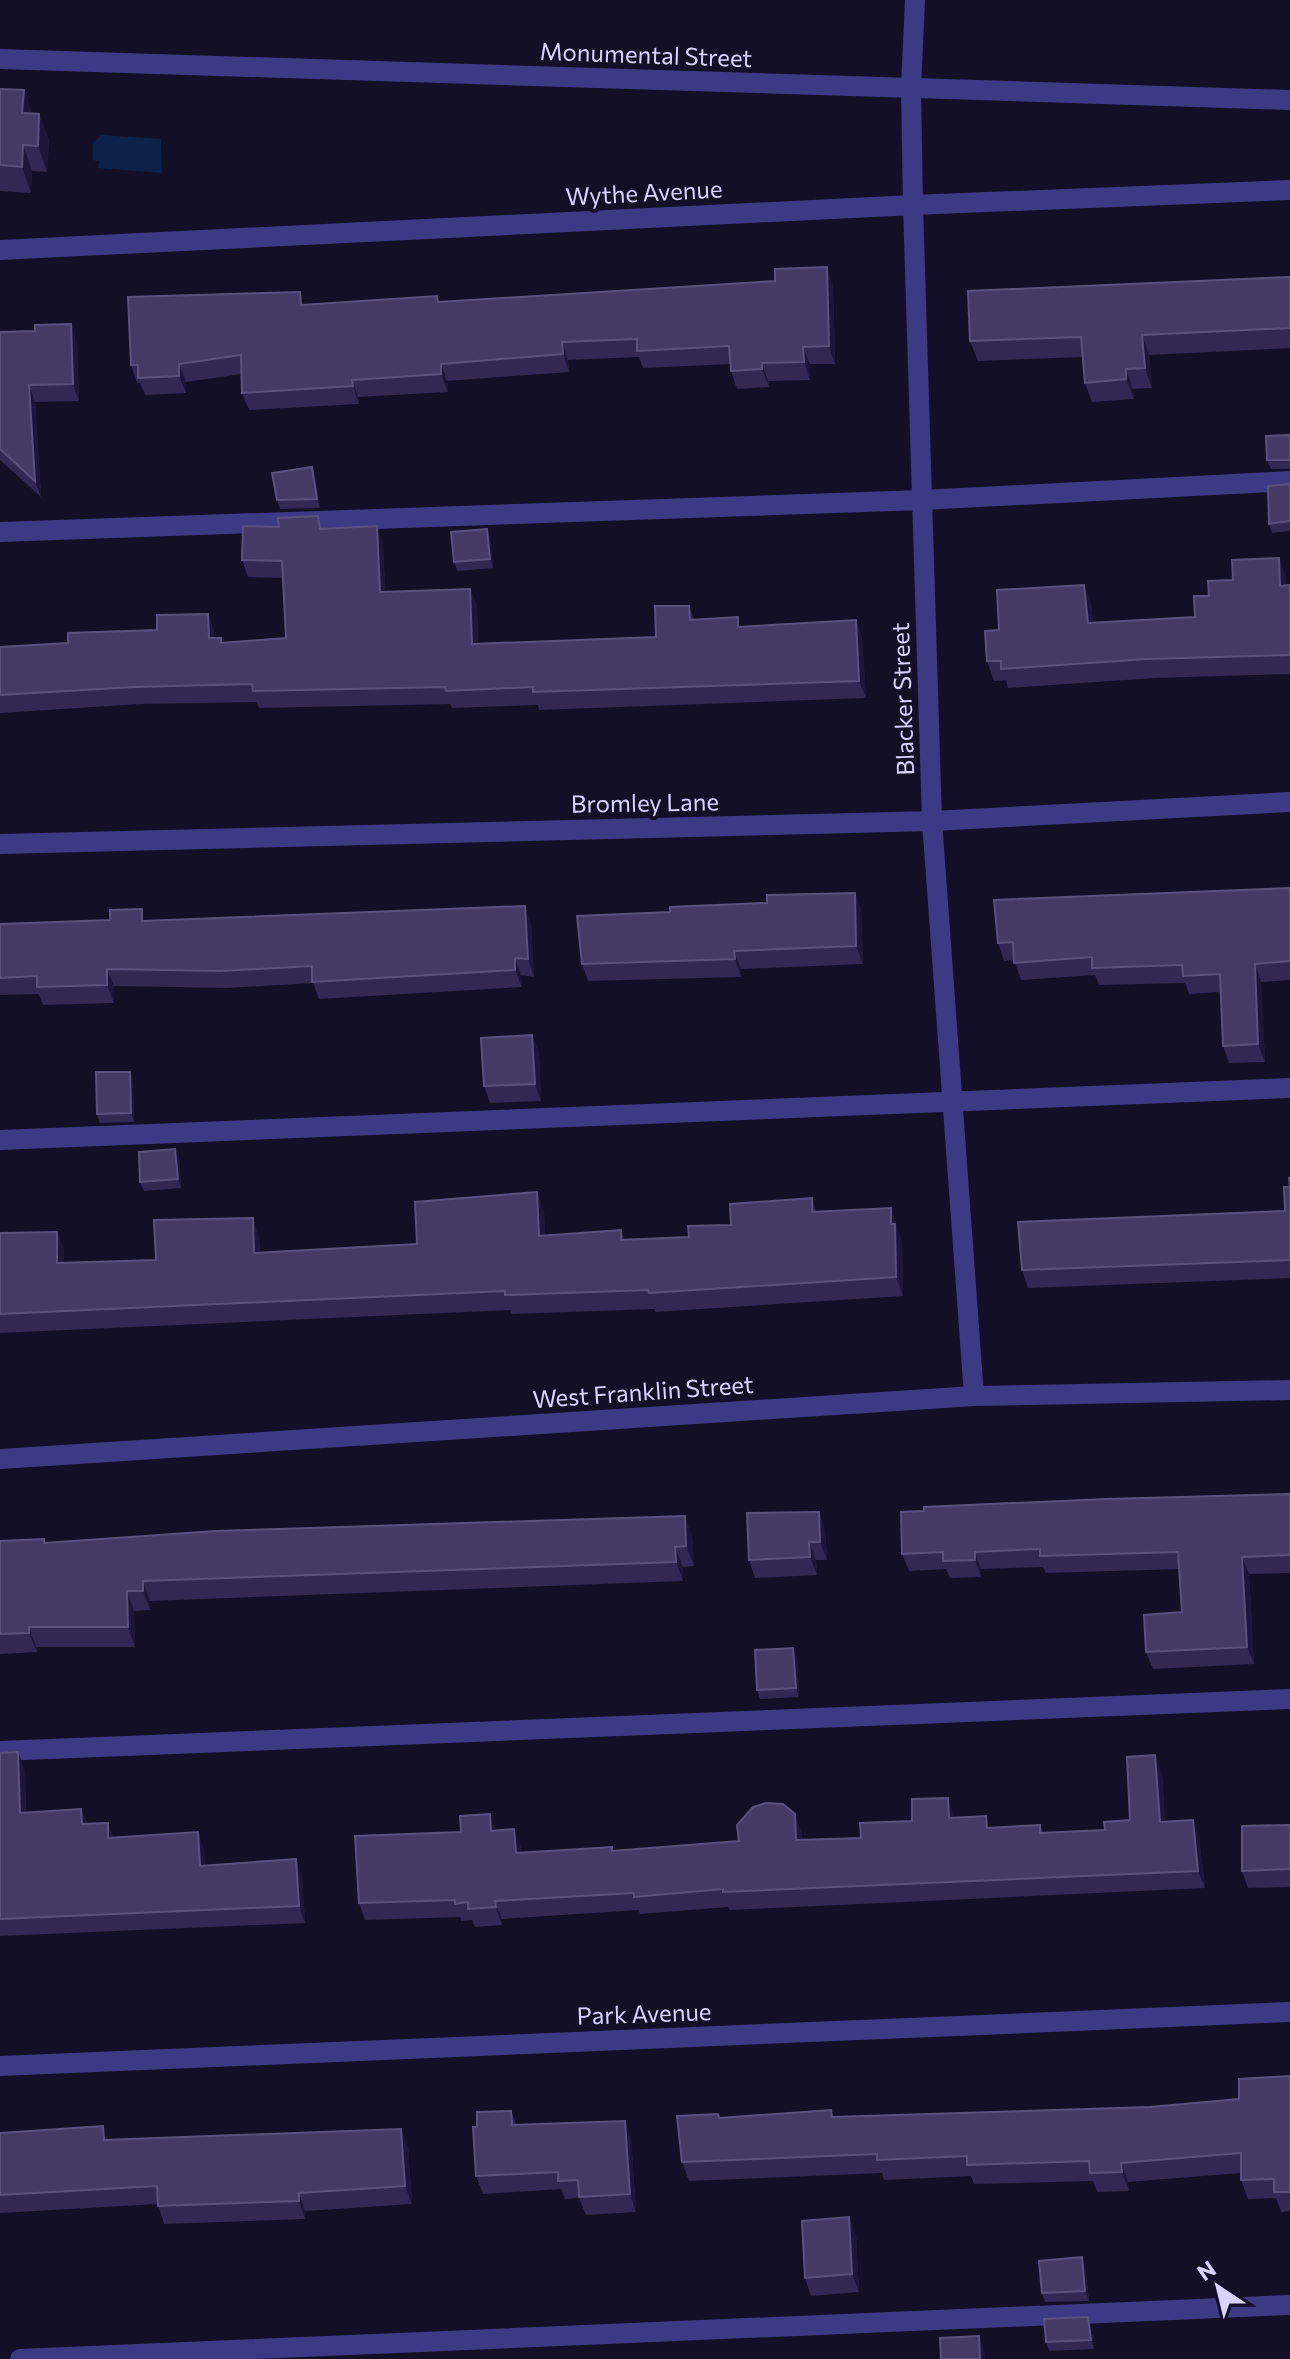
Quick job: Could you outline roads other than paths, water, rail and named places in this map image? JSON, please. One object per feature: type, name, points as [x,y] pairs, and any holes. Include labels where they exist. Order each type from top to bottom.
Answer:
[{"type":"street","name":"Blacker Street","points":[[915,0],[911,88],[913,205],[932,821],[974,1396]]},
{"type":"street","name":"Monumental Street","points":[[0,59],[1290,100]]},
{"type":"street","name":"Wythe Avenue","points":[[0,250],[913,205],[1290,190]]},
{"type":"street","points":[[0,532],[922,500],[1290,481]]},
{"type":"street","name":"Bromley Lane","points":[[0,844],[932,821],[1290,802]]},
{"type":"street","points":[[0,1140],[1290,1088]]},
{"type":"street","name":"West Franklin Street","points":[[0,1459],[974,1396],[1290,1390]]},
{"type":"street","points":[[0,1751],[1290,1699]]},
{"type":"street","name":"Park Avenue","points":[[0,2066],[1290,2012]]},
{"type":"street","points":[[20,2359],[1290,2305]]},
{"type":"water","points":[[101,135],[161,139],[162,173],[98,168],[99,161],[92,160],[93,143]]}]
